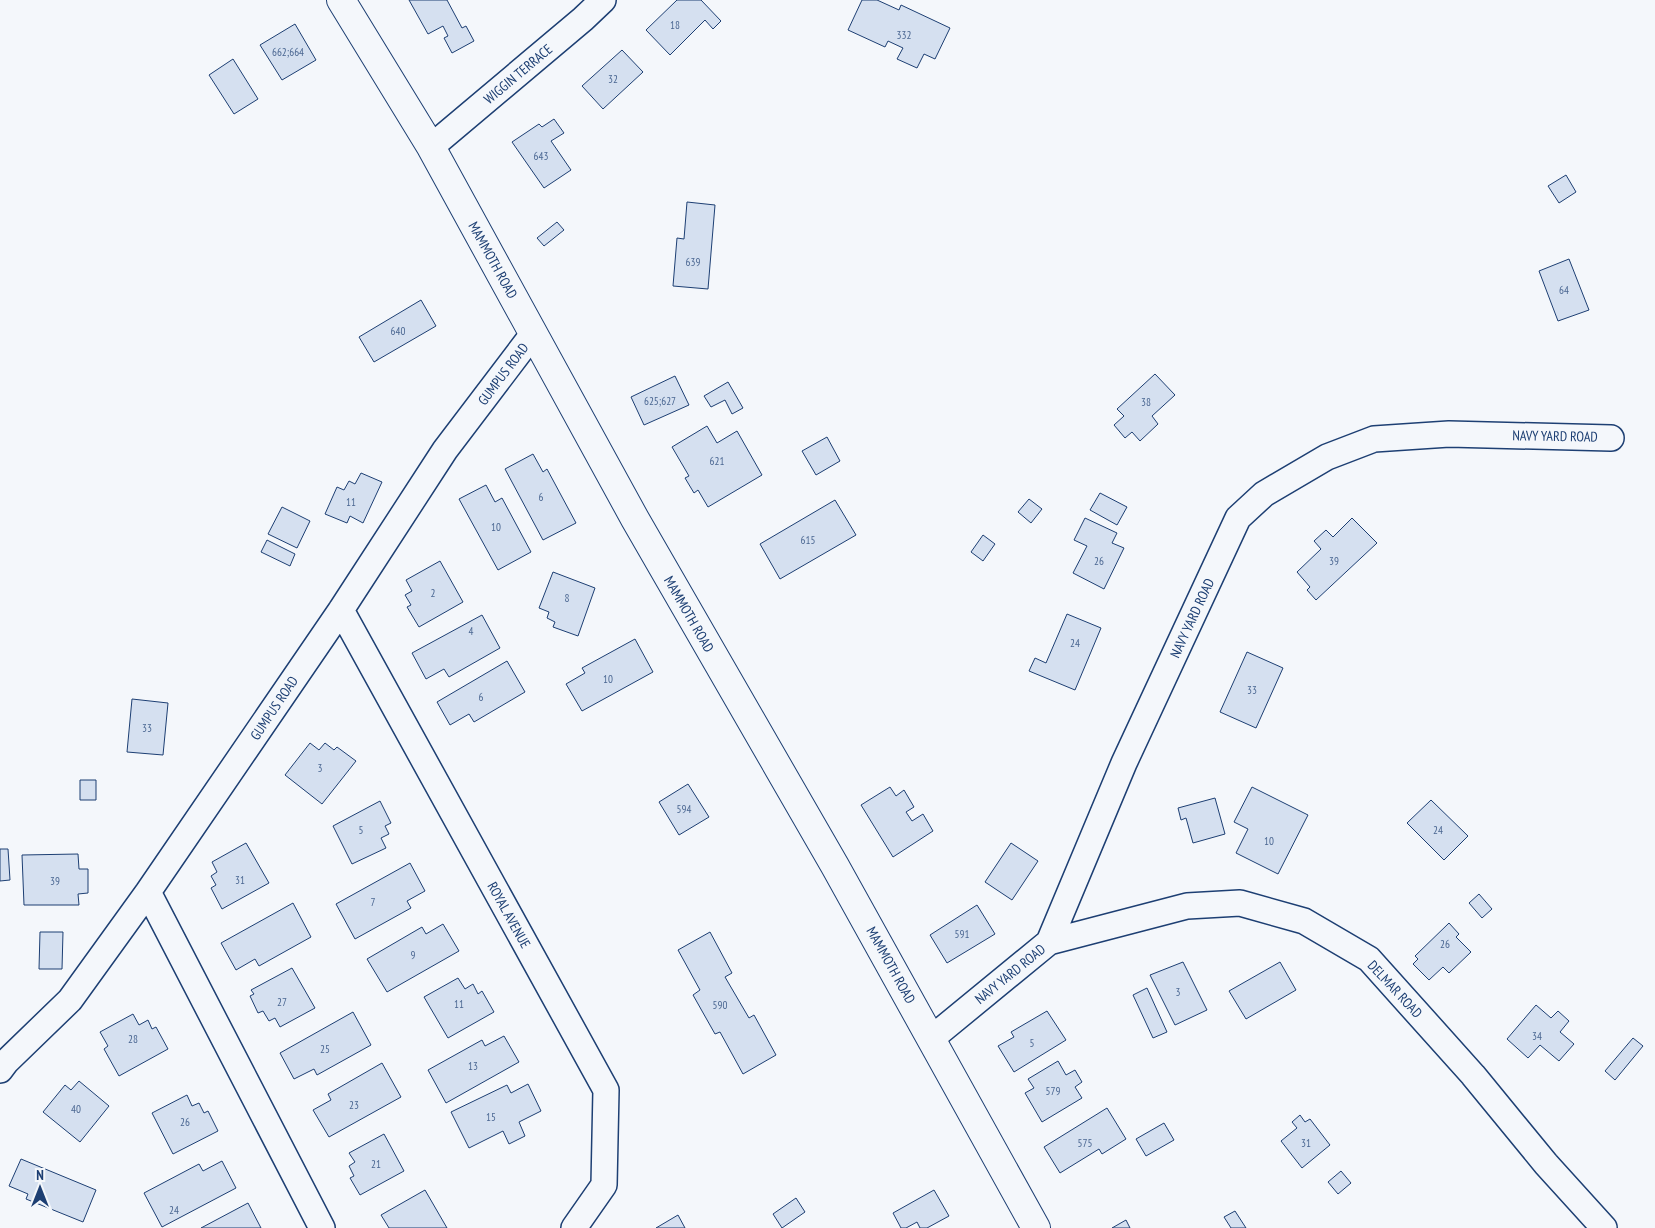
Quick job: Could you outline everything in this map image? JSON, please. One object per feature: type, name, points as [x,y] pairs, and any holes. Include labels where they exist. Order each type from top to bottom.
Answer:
[{"type":"main road","name":"MAMMOTH ROAD","points":[[342,0],[431,147],[640,528],[932,1038],[1036,1228]]},
{"type":"street","name":"WIGGIN TERRACE","points":[[431,147],[603,0]]},
{"type":"street","name":"GUMPUS ROAD","points":[[0,1070],[70,1000],[148,892],[341,610],[445,450],[534,334]]},
{"type":"street","name":"NAVY YARD ROAD","points":[[932,1038],[1049,942],[1124,763],[1238,518],[1264,494],[1327,457],[1374,439],[1449,434],[1610,438]]},
{"type":"street","name":"ROYAL AVENUE","points":[[341,610],[606,1090],[604,1185],[574,1228]]},
{"type":"street","points":[[148,892],[322,1228]]},
{"type":"street","name":"DELMAR ROAD","points":[[1049,942],[1187,906],[1240,903],[1304,921],[1369,959],[1474,1075],[1546,1164],[1604,1228]]},
{"type":"building","points":[[409,0],[447,0],[462,28],[466,26],[474,41],[452,53],[444,38],[448,36],[443,26],[428,34]]},
{"type":"building","points":[[677,0],[701,0],[721,21],[713,29],[705,20],[670,55],[646,30]]},
{"type":"building","points":[[862,0],[877,0],[899,10],[901,5],[950,28],[935,59],[924,54],[917,68],[897,59],[903,48],[888,41],[885,47],[848,30]]},
{"type":"building","points":[[295,24],[316,60],[282,80],[260,45]]},
{"type":"building","points":[[622,50],[643,72],[603,109],[582,86]]},
{"type":"building","points":[[233,59],[258,99],[234,114],[209,75]]},
{"type":"building","points":[[554,119],[564,133],[551,141],[571,170],[544,188],[512,142],[539,124],[542,127]]},
{"type":"building","points":[[1566,175],[1576,192],[1559,203],[1548,186]]},
{"type":"building","points":[[687,202],[715,205],[708,289],[673,286],[677,238],[684,239]]},
{"type":"building","points":[[557,222],[564,230],[544,246],[537,238]]},
{"type":"building","points":[[1569,259],[1589,310],[1558,321],[1539,271]]},
{"type":"building","points":[[421,300],[436,326],[374,362],[359,337]]},
{"type":"building","points":[[1155,374],[1175,395],[1152,416],[1158,424],[1140,441],[1132,432],[1125,438],[1114,425],[1124,416],[1117,409]]},
{"type":"building","points":[[675,376],[689,405],[644,425],[631,397]]},
{"type":"building","points":[[728,382],[743,408],[732,414],[725,400],[711,407],[704,396]]},
{"type":"building","points":[[707,426],[717,443],[737,431],[762,475],[708,507],[698,490],[694,493],[685,478],[689,476],[672,447]]},
{"type":"building","points":[[827,437],[840,461],[816,475],[802,451]]},
{"type":"building","points":[[533,454],[543,472],[547,469],[576,523],[543,540],[505,469]]},
{"type":"building","points":[[361,473],[382,482],[363,523],[350,516],[347,523],[325,514],[337,487],[344,490],[349,481],[355,484]]},
{"type":"building","points":[[486,485],[495,502],[502,498],[531,552],[498,570],[459,499]]},
{"type":"building","points":[[1100,493],[1127,507],[1117,525],[1090,510]]},
{"type":"building","points":[[1029,499],[1042,509],[1031,523],[1018,512]]},
{"type":"building","points":[[835,500],[856,535],[780,579],[760,544]]},
{"type":"building","points":[[282,507],[310,521],[297,548],[268,534]]},
{"type":"building","points":[[1085,518],[1117,533],[1112,543],[1124,548],[1104,589],[1073,573],[1087,546],[1074,540]]},
{"type":"building","points":[[1352,518],[1377,543],[1316,600],[1307,590],[1310,587],[1297,572],[1321,549],[1314,541],[1326,530],[1333,537]]},
{"type":"building","points":[[983,535],[995,544],[983,561],[971,552]]},
{"type":"building","points":[[267,540],[295,554],[290,566],[261,552]]},
{"type":"building","points":[[440,561],[463,602],[419,627],[407,607],[411,605],[405,595],[412,591],[406,580]]},
{"type":"building","points":[[553,572],[595,588],[578,636],[553,627],[555,622],[547,618],[549,612],[539,608]]},
{"type":"building","points":[[1067,614],[1101,628],[1075,690],[1029,671],[1035,658],[1046,663]]},
{"type":"building","points":[[482,615],[500,648],[449,677],[444,669],[426,679],[412,653]]},
{"type":"building","points":[[635,639],[653,672],[582,711],[566,684],[585,673],[582,668]]},
{"type":"building","points":[[1247,652],[1283,668],[1256,728],[1220,712]]},
{"type":"building","points":[[507,661],[525,692],[474,722],[469,714],[450,725],[437,702]]},
{"type":"building","points":[[132,699],[168,703],[163,755],[127,752]]},
{"type":"building","points":[[310,743],[319,750],[325,743],[334,750],[337,747],[356,761],[322,804],[285,775]]},
{"type":"building","points":[[80,780],[96,780],[96,800],[80,800]]},
{"type":"building","points":[[688,784],[709,817],[679,835],[659,802]]},
{"type":"building","points":[[890,787],[896,796],[904,790],[914,807],[906,812],[912,821],[923,814],[933,831],[893,857],[861,805]]},
{"type":"building","points":[[1252,787],[1308,815],[1278,874],[1236,853],[1248,829],[1234,822]]},
{"type":"building","points":[[1215,798],[1225,834],[1193,843],[1186,818],[1181,820],[1178,808]]},
{"type":"building","points":[[1431,800],[1468,836],[1444,860],[1407,823]]},
{"type":"building","points":[[380,801],[391,823],[385,826],[389,834],[381,838],[386,848],[352,864],[333,826]]},
{"type":"building","points":[[246,843],[269,883],[222,909],[211,888],[216,885],[211,876],[217,872],[212,862]]},
{"type":"building","points":[[1011,843],[1038,861],[1012,900],[985,882]]},
{"type":"building","points":[[0,849],[8,849],[10,880],[0,881]]},
{"type":"building","points":[[78,854],[79,869],[88,869],[88,893],[78,894],[79,905],[24,905],[22,855]]},
{"type":"building","points":[[410,863],[425,891],[407,901],[411,908],[355,939],[336,904]]},
{"type":"building","points":[[1479,894],[1492,909],[1482,918],[1469,903]]},
{"type":"building","points":[[293,903],[311,937],[259,966],[255,959],[236,970],[221,943]]},
{"type":"building","points":[[977,905],[995,934],[947,963],[930,935]]},
{"type":"building","points":[[1449,923],[1459,934],[1456,937],[1471,952],[1449,973],[1443,967],[1429,980],[1413,964],[1418,959],[1415,956]]},
{"type":"building","points":[[443,924],[459,951],[387,992],[367,959],[422,927],[426,934]]},
{"type":"building","points":[[40,932],[63,932],[62,969],[39,969]]},
{"type":"building","points":[[710,932],[732,973],[725,977],[749,1018],[754,1015],[776,1055],[743,1074],[720,1032],[715,1034],[693,995],[700,990],[678,950]]},
{"type":"building","points":[[1183,962],[1207,1010],[1175,1025],[1150,975]]},
{"type":"building","points":[[1280,962],[1296,990],[1246,1019],[1229,991]]},
{"type":"building","points":[[292,968],[315,1008],[280,1027],[275,1018],[269,1021],[263,1011],[258,1013],[250,996],[254,994],[251,990]]},
{"type":"building","points":[[458,978],[465,989],[473,984],[478,994],[482,991],[494,1012],[448,1038],[424,997]]},
{"type":"building","points":[[1147,988],[1167,1032],[1153,1038],[1133,995]]},
{"type":"building","points":[[1536,1005],[1551,1018],[1558,1011],[1569,1021],[1560,1032],[1574,1044],[1559,1061],[1540,1045],[1528,1058],[1507,1039]]},
{"type":"building","points":[[1047,1011],[1066,1040],[1014,1072],[998,1046],[1014,1037],[1011,1032]]},
{"type":"building","points":[[353,1012],[371,1045],[317,1075],[314,1069],[294,1079],[280,1053]]},
{"type":"building","points":[[133,1014],[139,1025],[148,1020],[152,1029],[156,1027],[168,1049],[119,1076],[104,1049],[108,1046],[100,1032]]},
{"type":"building","points":[[504,1036],[519,1062],[446,1103],[428,1070],[482,1040],[485,1046]]},
{"type":"building","points":[[1633,1038],[1643,1046],[1615,1080],[1605,1071]]},
{"type":"building","points":[[1058,1061],[1066,1075],[1075,1070],[1082,1082],[1075,1087],[1082,1098],[1042,1122],[1025,1093],[1034,1088],[1028,1079]]},
{"type":"building","points":[[382,1063],[401,1097],[329,1137],[313,1110],[331,1100],[328,1094]]},
{"type":"building","points":[[79,1081],[109,1106],[80,1142],[43,1112],[65,1085],[71,1090]]},
{"type":"building","points":[[528,1084],[541,1111],[519,1122],[525,1136],[509,1144],[503,1131],[469,1148],[451,1112],[507,1085],[511,1093]]},
{"type":"building","points":[[187,1095],[192,1106],[199,1103],[204,1113],[208,1111],[218,1131],[173,1154],[152,1113]]},
{"type":"building","points":[[1107,1108],[1126,1139],[1102,1154],[1099,1149],[1060,1173],[1044,1147]]},
{"type":"building","points":[[1300,1115],[1305,1122],[1310,1119],[1330,1145],[1302,1168],[1281,1141],[1297,1128],[1292,1122]]},
{"type":"building","points":[[1164,1123],[1174,1140],[1146,1156],[1136,1139]]},
{"type":"building","points":[[384,1134],[404,1171],[360,1195],[350,1178],[354,1176],[349,1166],[355,1162],[349,1153]]},
{"type":"building","points":[[21,1159],[96,1190],[83,1222],[26,1199],[28,1194],[9,1186]]},
{"type":"building","points":[[222,1161],[236,1188],[162,1227],[144,1193],[199,1164],[203,1171]]},
{"type":"building","points":[[1341,1171],[1351,1183],[1338,1194],[1328,1182]]},
{"type":"building","points":[[425,1190],[447,1228],[389,1228],[381,1215]]},
{"type":"building","points":[[934,1190],[949,1216],[927,1228],[920,1228],[917,1222],[906,1228],[901,1228],[893,1213]]},
{"type":"building","points":[[796,1198],[805,1212],[782,1228],[773,1214]]},
{"type":"building","points":[[248,1203],[261,1228],[201,1228]]},
{"type":"building","points":[[1235,1211],[1246,1228],[1231,1228],[1224,1217]]},
{"type":"building","points":[[678,1215],[685,1228],[656,1228]]},
{"type":"building","points":[[1126,1220],[1130,1228],[1112,1228]]}]
